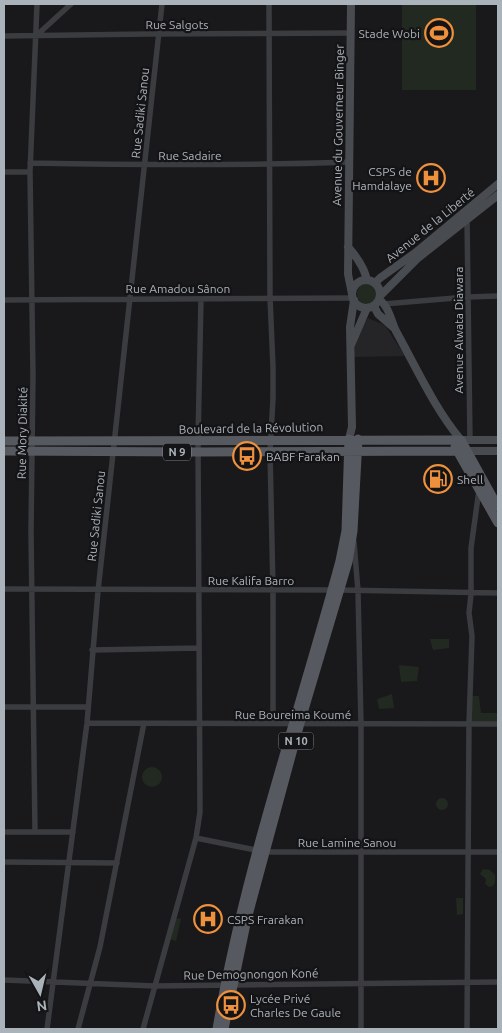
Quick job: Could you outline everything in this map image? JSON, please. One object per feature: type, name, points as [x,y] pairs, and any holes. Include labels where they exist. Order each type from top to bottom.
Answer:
[{"type":"main road","name":"Avenue du Gouverneur Binger","points":[[350,4],[348,274],[353,297],[350,328],[353,439]]},
{"type":"main road","name":"Avenue de la Liberté","points":[[371,282],[380,278],[415,253],[498,184]]},
{"type":"main road","name":"Avenue de la Liberté","points":[[381,300],[418,258],[498,195]]},
{"type":"main road","points":[[348,247],[356,256],[371,282],[379,288],[381,300],[395,330],[450,426],[466,440],[467,451],[498,523]]},
{"type":"main road","points":[[371,282],[361,281],[356,284],[353,297],[360,307],[370,307],[395,330]]},
{"type":"main road","name":"N 10","points":[[370,307],[381,300]]},
{"type":"main road","name":"Avenue du Gouverneur Binger","points":[[350,347],[370,307]]},
{"type":"main road","points":[[450,426],[451,440],[457,452],[498,507]]},
{"type":"main road","name":"N 10","points":[[336,590],[348,562],[353,531],[353,439]]},
{"type":"main road","name":"Boulevard de la Révolution","points":[[4,441],[498,440]]},
{"type":"main road","name":"Boulevard de la Révolution","points":[[4,451],[498,451]]},
{"type":"main road","name":"N 10","points":[[217,1029],[247,918],[261,851],[336,590],[346,531],[354,451]]},
{"type":"main road","name":"N 10","points":[[224,1029],[229,984]]},
{"type":"street","name":"Rue Mory Diakité","points":[[34,832],[30,162],[36,4]]},
{"type":"street","points":[[36,35],[71,4]]},
{"type":"street","name":"Rue Sadiki Sanou","points":[[47,1029],[87,723],[98,591],[162,4]]},
{"type":"street","points":[[269,4],[270,297],[273,398],[270,440],[273,722]]},
{"type":"street","name":"Rue Salgots","points":[[4,36],[351,34]]},
{"type":"street","name":"Rue Sadaire","points":[[30,162],[145,165],[270,165],[349,162]]},
{"type":"street","points":[[4,172],[30,172]]},
{"type":"street","name":"Avenue Alwata Diawara","points":[[466,440],[467,219]]},
{"type":"street","points":[[381,300],[498,296]]},
{"type":"street","name":"Rue Amadou Sânon","points":[[4,300],[353,297]]},
{"type":"street","points":[[143,1029],[196,838],[200,812],[198,441],[201,299]]},
{"type":"street","points":[[467,1029],[469,724],[472,636],[469,613],[472,594],[470,548],[482,485]]},
{"type":"street","points":[[353,531],[358,591],[361,724],[361,1029]]},
{"type":"street","name":"Rue Kalifa Barro","points":[[4,589],[98,591],[336,590],[498,593]]},
{"type":"street","points":[[92,650],[199,648]]},
{"type":"street","points":[[4,708],[34,706],[88,707]]},
{"type":"street","name":"Rue Boureima Koumé","points":[[87,723],[498,724]]},
{"type":"street","points":[[78,1029],[99,952],[144,723]]},
{"type":"street","points":[[4,832],[73,832]]},
{"type":"street","name":"Rue Lamine Sanou","points":[[196,838],[261,851],[360,853],[498,852]]},
{"type":"street","points":[[4,862],[117,863]]},
{"type":"street","name":"Rue Demognongon Koné","points":[[4,980],[155,986],[361,982],[498,982]]},
{"type":"shaded area","name":"Stade Wobi","points":[[402,4],[476,4],[476,90],[402,90]]},
{"type":"shaded area","points":[[368,283],[376,286],[379,294],[376,302],[368,305],[360,302],[357,294],[360,286]]},
{"type":"shaded area","points":[[368,318],[386,327],[405,356],[353,357],[355,344]]},
{"type":"shaded area","points":[[430,639],[449,639],[449,648],[433,650]]},
{"type":"shaded area","points":[[399,665],[419,667],[417,681],[401,682]]},
{"type":"shaded area","points":[[392,694],[394,708],[379,709],[377,699]]},
{"type":"shaded area","points":[[472,696],[479,696],[481,713],[498,713],[498,722],[470,722]]},
{"type":"shaded area","points":[[152,767],[159,770],[162,777],[159,784],[152,787],[145,784],[142,777],[145,770]]},
{"type":"shaded area","points":[[444,798],[447,799],[447,809],[440,810],[437,809],[436,802],[437,799]]},
{"type":"shaded area","points":[[483,869],[490,870],[495,875],[493,886],[489,887],[485,884],[486,879],[480,874]]},
{"type":"shaded area","points":[[456,898],[463,898],[463,914],[457,915]]},
{"type":"shaded area","points":[[174,918],[181,919],[176,941],[169,939]]},
{"type":"place","name":"Stade Wobi","points":[[439,33]]},
{"type":"place","name":"CSPS de Hamdalaye","points":[[431,178]]},
{"type":"place","name":"BABF Farakan","points":[[247,456]]},
{"type":"place","name":"Shell","points":[[438,479]]},
{"type":"place","name":"CSPS Frarakan","points":[[208,919]]},
{"type":"place","name":"Lycée Privé Charles De Gaule","points":[[231,1005]]}]
